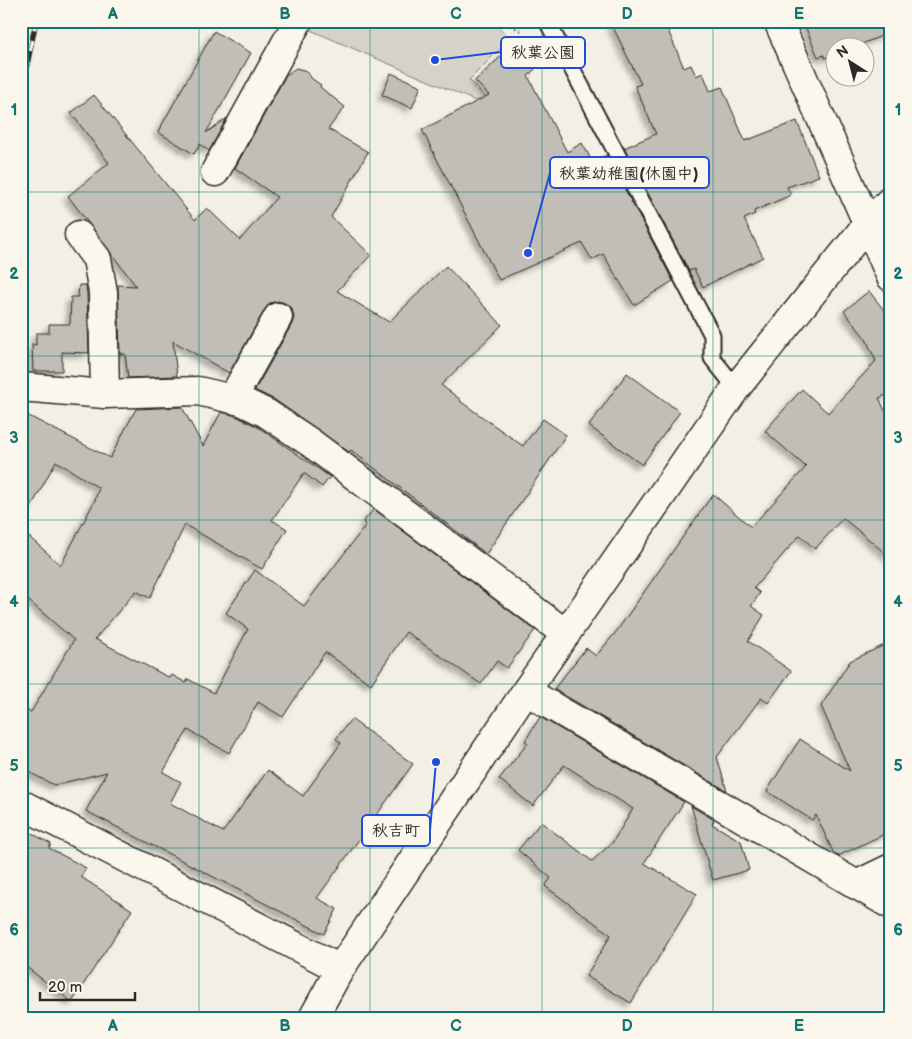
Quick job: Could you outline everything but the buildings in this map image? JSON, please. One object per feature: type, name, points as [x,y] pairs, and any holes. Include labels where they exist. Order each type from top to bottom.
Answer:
[{"type":"street","points":[[215,172],[298,21]]},
{"type":"street","points":[[778,21],[866,226],[891,277]]},
{"type":"street","points":[[313,1018],[340,969],[526,691],[736,388],[866,226],[891,200]]},
{"type":"street","points":[[79,235],[97,259],[103,292],[105,394]]},
{"type":"street","points":[[232,399],[278,317]]},
{"type":"street","points":[[21,387],[105,394],[198,391],[232,399],[266,413],[311,443],[566,634]]},
{"type":"street","points":[[526,691],[891,905]]},
{"type":"street","points":[[21,804],[340,969]]},
{"type":"street","points":[[856,884],[891,868]]},
{"type":"lane","points":[[547,21],[712,335],[712,358],[736,388]]},
{"type":"path","points":[[502,21],[520,30],[526,27]]},
{"type":"shaded area","points":[[312,21],[490,21],[496,24],[510,39],[469,80],[491,103],[487,106],[308,29]]},
{"type":"railway","points":[[21,94],[36,21]]},
{"type":"place","name":"秋葉公園","points":[[435,60]]},
{"type":"place","name":"秋葉幼稚園(休園中)","points":[[528,253]]},
{"type":"place","name":"秋吉町","points":[[436,762]]}]
